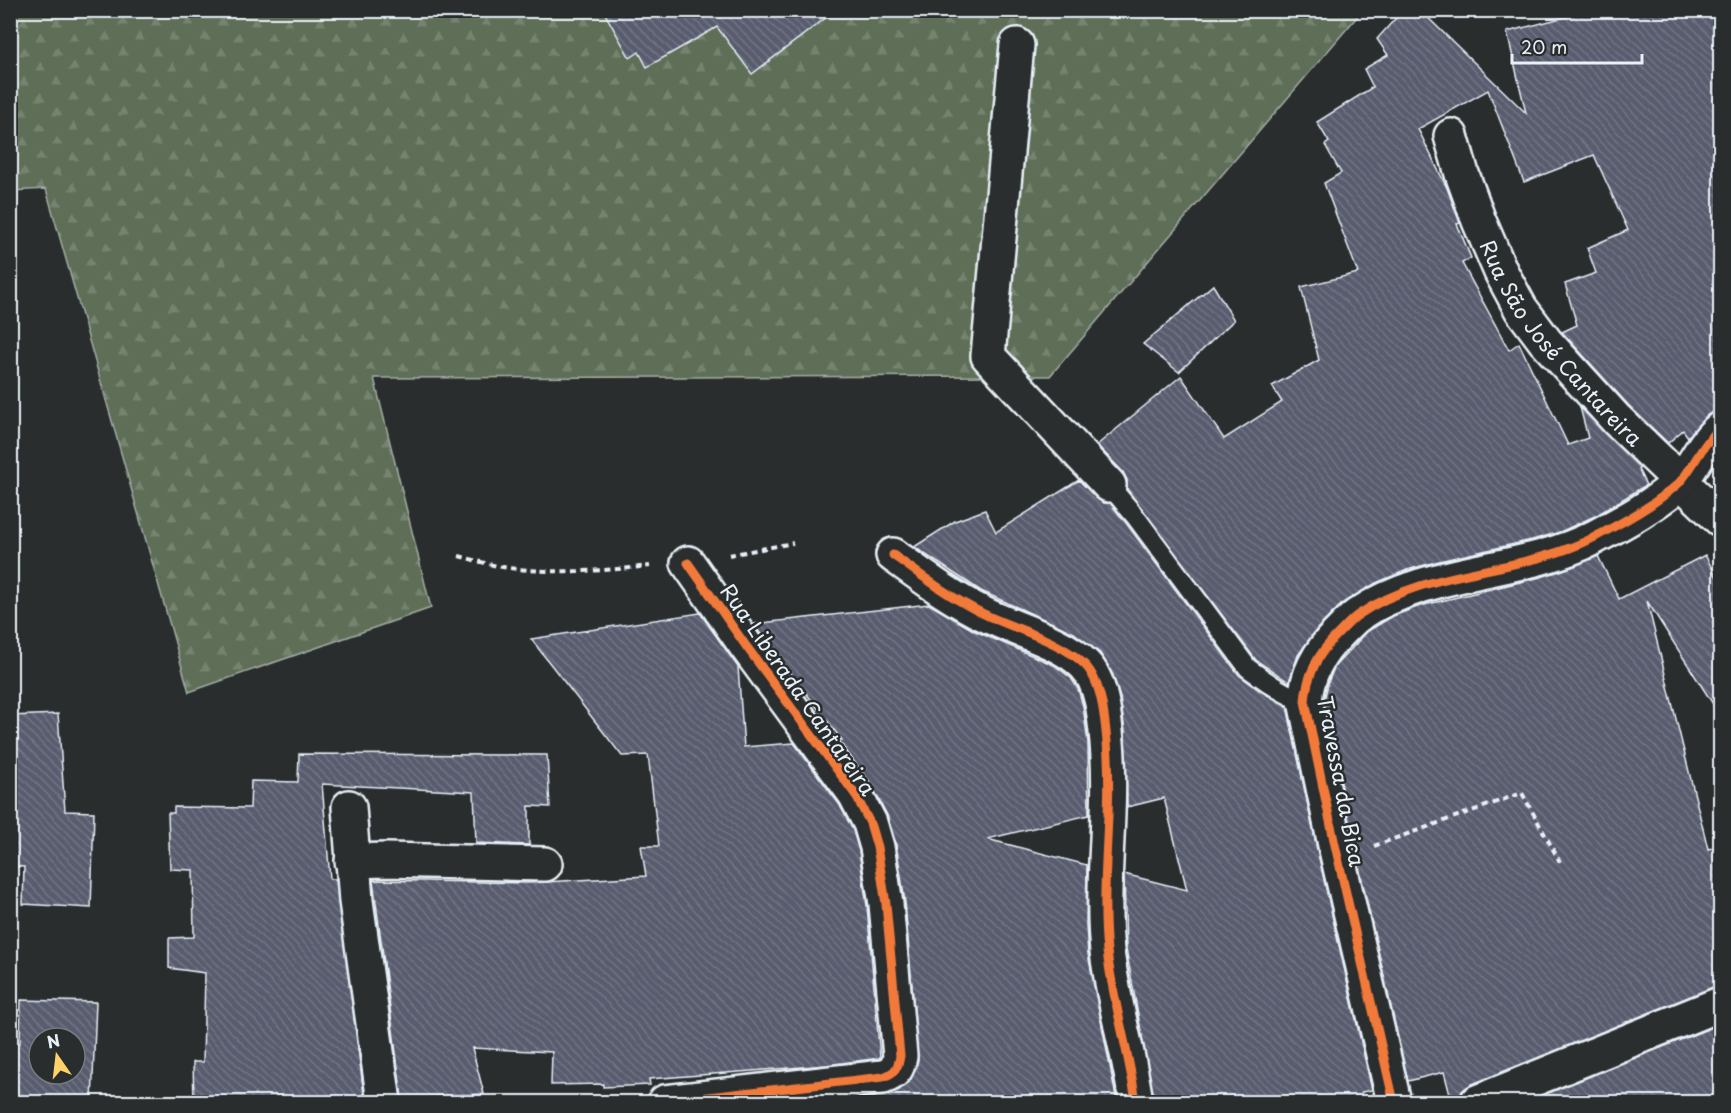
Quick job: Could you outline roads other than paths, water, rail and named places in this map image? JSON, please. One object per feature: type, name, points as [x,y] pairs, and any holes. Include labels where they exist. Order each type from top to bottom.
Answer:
[{"type":"street","points":[[1017,45],[988,357],[1109,485]]},
{"type":"street","name":"Rua São José Cantareira","points":[[1451,136],[1479,221],[1501,272],[1521,309],[1545,341],[1617,420],[1720,519]]},
{"type":"street","name":"Travessa da Bica","points":[[1394,1102],[1305,701],[1307,681],[1315,663],[1330,641],[1356,616],[1410,589],[1561,551],[1593,538],[1654,502],[1680,482],[1720,429]]},
{"type":"street","points":[[893,555],[949,595],[1071,654],[1087,666],[1097,687],[1105,713],[1108,750],[1107,951],[1136,1102]]},
{"type":"street","name":"Rua Liberada Cantareira","points":[[665,1102],[883,1077],[893,1074],[898,1067],[900,1056],[886,904],[877,847],[870,823],[855,794],[688,563]]},
{"type":"street","points":[[349,807],[352,861],[384,1102]]},
{"type":"street","points":[[352,861],[545,864]]},
{"type":"street","points":[[1476,1102],[1720,1004]]},
{"type":"lane","points":[[1109,485],[1141,524],[1248,668],[1269,684],[1294,698],[1305,701]]}]
